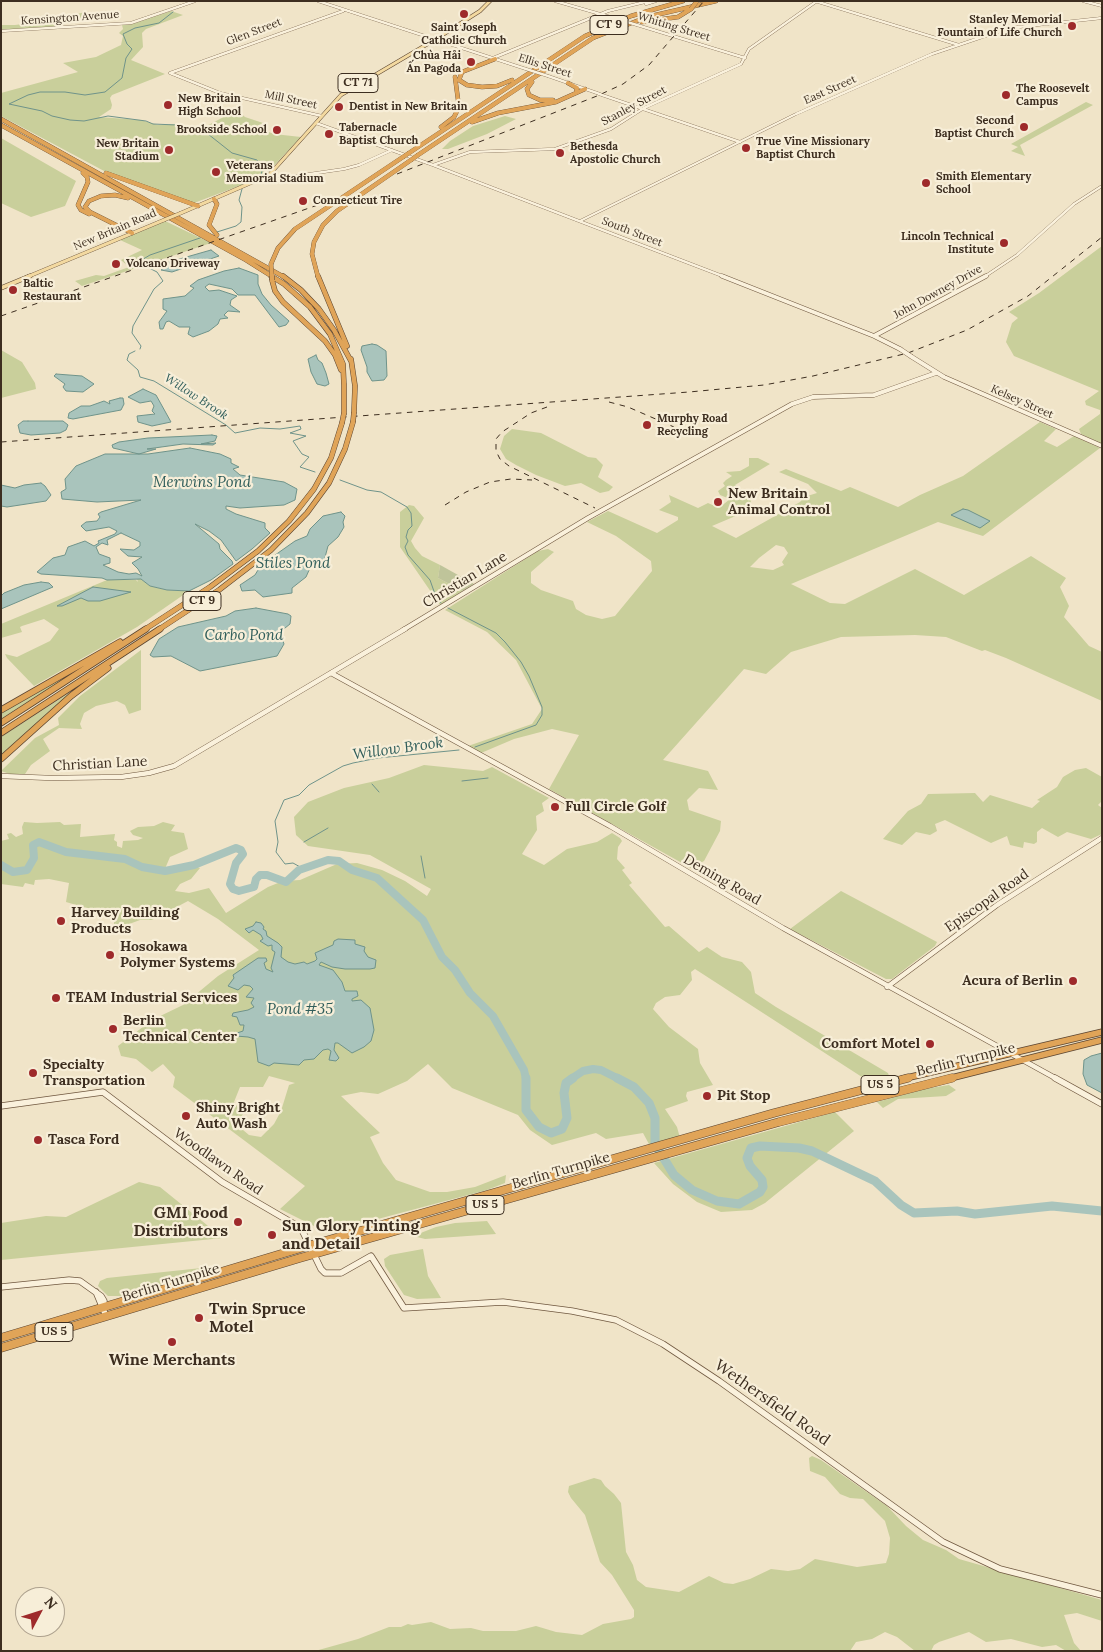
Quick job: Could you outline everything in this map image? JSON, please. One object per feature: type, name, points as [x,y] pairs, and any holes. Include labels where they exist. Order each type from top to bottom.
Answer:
[{"type":"highway","name":"CT 9","points":[[1,723],[244,562],[289,521],[314,489],[327,466],[338,439],[344,413],[344,386],[338,363],[328,345],[317,332],[283,302],[275,291],[272,280],[272,264],[277,250],[290,234],[527,71],[575,42],[599,29],[638,14],[683,1]]},
{"type":"highway","points":[[608,31],[638,23],[677,17],[691,9],[697,1]]},
{"type":"highway","name":"CT 9","points":[[1,733],[232,582],[287,535],[312,507],[329,483],[345,449],[354,412],[355,392],[351,361],[345,341],[315,270],[312,250],[325,222],[342,206],[584,44],[608,31],[658,14],[716,1]]},
{"type":"highway","points":[[494,59],[463,72],[458,76],[459,80],[468,85],[488,87],[506,83],[527,71]]},
{"type":"highway","points":[[420,146],[451,119],[458,110],[460,102],[455,79],[456,74],[480,63]]},
{"type":"highway","points":[[551,66],[529,85],[527,92],[533,97],[544,100],[568,97]]},
{"type":"highway","points":[[568,83],[577,88],[576,93]]},
{"type":"highway","points":[[457,129],[487,116],[554,103],[585,89]]},
{"type":"highway","points":[[1,119],[279,273],[306,295],[330,323],[351,361]]},
{"type":"highway","points":[[1,126],[258,267],[280,281],[302,299],[320,319],[336,346],[344,367],[344,386]]},
{"type":"highway","points":[[84,164],[198,206]]},
{"type":"highway","points":[[78,168],[88,180],[79,201],[81,210],[132,233]]},
{"type":"highway","points":[[132,233],[89,212],[85,208],[85,204],[95,198],[111,195],[144,204]]},
{"type":"highway","points":[[214,199],[217,204],[210,227],[226,243]]},
{"type":"highway","points":[[1,710],[159,620]]},
{"type":"highway","points":[[1,759],[71,696],[117,661],[124,653]]},
{"type":"highway","name":"Berlin Turnpike","points":[[1,1338],[310,1245],[829,1099],[1102,1032]]},
{"type":"highway","name":"Berlin Turnpike","points":[[1,1348],[314,1254],[840,1105],[1102,1040]]},
{"type":"main road","name":"CT 71","points":[[264,178],[276,170],[342,93],[436,39],[481,11],[490,1]]},
{"type":"main road","name":"New Britain Road","points":[[1,288],[264,178]]},
{"type":"street","name":"Kensington Avenue","points":[[1,31],[131,23],[196,1]]},
{"type":"street","name":"Ellis Street","points":[[318,1],[527,71],[548,76],[740,142]]},
{"type":"street","points":[[480,63],[603,15],[649,1]]},
{"type":"street","points":[[603,15],[656,1]]},
{"type":"street","points":[[816,1],[959,45]]},
{"type":"street","name":"Stanley Street","points":[[433,165],[470,152],[541,150],[563,147],[617,127],[642,109],[742,64],[749,48],[816,1]]},
{"type":"street","points":[[1085,1],[1102,6]]},
{"type":"street","name":"Whiting Street","points":[[556,2],[745,58]]},
{"type":"street","name":"Glen Street","points":[[170,73],[344,10]]},
{"type":"street","name":"East Street","points":[[580,221],[740,142],[927,56],[1009,28],[1041,23],[1102,18]]},
{"type":"street","name":"Mill Street","points":[[170,73],[220,93],[322,116]]},
{"type":"street","name":"South Street","points":[[316,123],[580,221],[874,336],[936,373]]},
{"type":"street","points":[[264,178],[344,169],[362,164],[392,150]]},
{"type":"street","name":"John Downey Drive","points":[[874,336],[986,276],[1017,255],[1074,204],[1102,186]]},
{"type":"street","name":"Kelsey Street","points":[[936,373],[1102,446]]},
{"type":"street","name":"Christian Lane","points":[[1,776],[51,778],[121,777],[167,768],[186,760],[588,518],[792,404],[813,397],[874,395],[936,373]]},
{"type":"street","name":"Deming Road","points":[[332,673],[456,743],[610,826],[781,927],[1007,1054],[1102,1104]]},
{"type":"street","name":"Episcopal Road","points":[[887,986],[997,905],[1102,838]]},
{"type":"street","name":"Woodlawn Road","points":[[1,1106],[103,1092],[219,1180],[301,1228],[321,1270],[330,1274],[341,1273],[371,1256],[404,1308]]},
{"type":"street","points":[[1,1287],[69,1280],[80,1281],[96,1292],[106,1316]]},
{"type":"street","name":"Wethersfield Road","points":[[404,1308],[470,1302],[503,1302],[572,1311],[616,1320],[663,1344],[719,1381],[943,1542],[1000,1568],[1102,1595]]},
{"type":"green space","points":[[171,11],[183,15],[146,29],[142,33],[143,47],[131,60],[165,74],[112,95],[110,98],[111,109],[99,117],[141,120],[158,125],[177,124],[189,131],[195,132],[237,110],[245,117],[263,123],[255,127],[274,134],[301,137],[260,178],[194,203],[106,172],[1,116],[1,93],[78,72],[63,63],[96,57],[121,45],[123,36],[119,33],[123,29],[122,25],[135,23]]},
{"type":"green space","points":[[85,12],[89,15],[78,21],[52,24],[58,28],[1,30],[1,25],[53,20]]},
{"type":"green space","points":[[1086,102],[1093,105],[1020,145],[1025,156],[1011,151],[1018,147],[1011,144]]},
{"type":"green space","points":[[505,116],[516,119],[487,134],[448,149],[442,149],[450,141],[473,126]]},
{"type":"green space","points":[[1,138],[76,181],[65,206],[31,217],[1,203]]},
{"type":"green space","points":[[165,221],[211,243],[82,286],[75,281],[96,275],[104,276],[129,267],[121,260],[142,250],[120,240]]},
{"type":"green space","points":[[1102,246],[1102,444],[1081,434],[1079,429],[1100,414],[1100,410],[1086,405],[1085,401],[1099,391],[1014,356],[1006,342],[1012,323],[1018,318],[1009,312],[1039,293]]},
{"type":"green space","points":[[1,350],[22,362],[35,383],[36,389],[1,398]]},
{"type":"green space","points":[[1040,422],[1056,429],[1044,441],[1057,447],[1074,436],[1100,448],[983,536],[938,522],[791,584],[830,603],[845,604],[915,569],[964,595],[1031,556],[1066,578],[1060,587],[1069,606],[1064,617],[1089,646],[1102,652],[1102,701],[1006,658],[946,637],[915,635],[841,637],[791,652],[766,674],[744,669],[663,760],[708,771],[718,790],[699,788],[687,800],[689,810],[721,821],[720,831],[704,861],[691,868],[549,789],[579,735],[552,729],[514,739],[481,753],[468,746],[532,724],[542,709],[516,660],[487,632],[445,610],[538,551],[548,549],[554,552],[531,572],[531,583],[541,590],[573,601],[576,609],[586,615],[602,619],[615,616],[652,571],[651,561],[616,536],[587,522],[608,511],[657,533],[678,520],[678,517],[659,510],[671,502],[669,495],[698,508],[708,503],[719,508],[730,499],[720,495],[718,491],[725,486],[723,483],[732,476],[726,472],[740,471],[749,466],[749,458],[758,458],[770,464],[735,485],[751,501],[749,506],[738,515],[712,526],[736,538],[800,502],[804,497],[817,493],[808,484],[779,472],[786,469],[841,491],[850,487],[898,507],[963,476]],"holes":[[[776,545],[784,547],[788,553],[782,562],[784,565],[773,570],[750,567]]]},
{"type":"green space","points":[[512,429],[541,433],[588,457],[596,458],[603,465],[598,477],[613,487],[609,491],[600,493],[581,483],[565,486],[516,465],[506,459],[500,449],[504,436]]},
{"type":"green space","points":[[409,505],[414,506],[424,518],[411,541],[415,548],[422,556],[440,565],[438,578],[463,591],[440,605],[400,547],[400,512]]},
{"type":"green space","points":[[440,565],[474,584],[463,591],[438,578]]},
{"type":"green space","points":[[137,579],[141,579],[150,586],[167,590],[189,591],[137,627],[34,686],[7,658],[5,654],[17,657],[50,641],[59,629],[44,619],[20,627],[22,632],[1,638],[1,624],[107,580],[136,580],[138,582]]},
{"type":"green space","points":[[141,650],[141,710],[129,714],[125,705],[117,701],[96,706],[84,713],[80,724],[82,729],[59,728],[43,739],[50,751],[31,765],[25,774],[10,774],[1,771],[35,738],[59,725],[58,718],[80,696]]},
{"type":"green space","points":[[85,665],[1,720],[1,711]]},
{"type":"green space","points":[[86,682],[1,758],[1,737]]},
{"type":"green space","points":[[424,765],[483,771],[492,767],[549,798],[542,803],[544,811],[536,816],[537,830],[522,854],[544,865],[567,849],[597,842],[612,833],[622,841],[618,847],[617,859],[625,868],[622,870],[632,883],[629,885],[665,927],[669,926],[699,952],[707,947],[722,957],[742,962],[751,972],[755,993],[888,1073],[889,1076],[865,1079],[695,969],[691,972],[692,980],[680,995],[665,997],[656,1003],[653,1009],[669,1027],[698,1049],[700,1063],[713,1085],[687,1092],[688,1101],[665,1109],[677,1127],[680,1138],[650,1146],[643,1133],[606,1139],[596,1133],[552,1145],[530,1130],[518,1115],[452,1088],[428,1064],[407,1081],[378,1094],[361,1092],[341,1096],[380,1133],[370,1137],[383,1163],[396,1180],[430,1192],[447,1192],[475,1187],[506,1175],[505,1183],[487,1190],[359,1224],[357,1222],[349,1226],[331,1223],[316,1227],[280,1209],[305,1186],[173,1087],[175,1077],[163,1064],[152,1072],[136,1059],[121,1056],[118,1046],[152,1020],[183,1005],[218,976],[259,950],[218,919],[188,901],[152,920],[140,920],[121,927],[114,926],[114,916],[66,902],[69,883],[49,879],[35,880],[34,885],[25,883],[23,887],[1,884],[1,841],[9,839],[7,834],[11,833],[16,837],[23,834],[22,827],[24,822],[60,822],[64,825],[81,824],[80,837],[115,834],[114,840],[117,842],[117,846],[122,848],[123,841],[143,838],[133,835],[130,831],[138,827],[154,826],[163,822],[175,825],[171,831],[184,833],[188,849],[170,857],[164,871],[194,866],[200,868],[191,879],[180,884],[175,891],[189,893],[209,888],[226,913],[268,887],[283,881],[300,880],[337,864],[357,863],[382,870],[405,881],[427,896],[431,889],[370,855],[308,846],[296,835],[294,817],[308,802],[344,788],[389,778]],"holes":[[[269,1076],[295,1083],[289,1085],[281,1111],[274,1124],[261,1137],[249,1135],[237,1125],[243,1114],[234,1102],[240,1087],[263,1087]]]},
{"type":"green space","points":[[1086,768],[1102,777],[1102,801],[1098,805],[1102,808],[1102,834],[1091,839],[1067,832],[1058,837],[1042,828],[1037,832],[1037,842],[1034,844],[1024,842],[1023,848],[1010,845],[1007,836],[991,843],[945,820],[935,824],[937,831],[930,835],[916,832],[902,845],[883,839],[908,811],[921,804],[928,794],[975,793],[983,802],[990,795],[1032,808],[1040,801],[1037,800],[1057,787],[1063,777],[1075,770]]},
{"type":"green space","points":[[841,891],[937,942],[935,946],[892,979],[886,979],[790,929]]},
{"type":"green space","points":[[949,1085],[956,1090],[946,1096],[898,1099],[883,1108],[877,1102],[924,1089]]},
{"type":"green space","points":[[835,1112],[854,1131],[765,1203],[752,1210],[721,1212],[697,1202],[673,1184],[654,1163]]},
{"type":"green space","points":[[139,1182],[160,1187],[223,1238],[1,1260],[1,1223],[46,1216],[66,1217]]},
{"type":"green space","points":[[487,1221],[496,1234],[425,1239],[413,1236],[436,1227],[455,1223]]},
{"type":"green space","points":[[423,1249],[428,1276],[441,1298],[417,1299],[404,1295],[385,1266],[384,1259],[390,1255]]},
{"type":"green space","points":[[211,1267],[213,1270],[120,1296],[108,1296],[98,1286],[100,1281],[107,1278]]},
{"type":"green space","points":[[812,1456],[821,1460],[887,1506],[923,1540],[946,1550],[959,1559],[1102,1600],[1102,1621],[1077,1613],[1064,1615],[1074,1643],[1081,1651],[1066,1651],[1056,1645],[1042,1647],[1011,1639],[986,1642],[969,1632],[939,1642],[934,1645],[931,1651],[915,1651],[897,1637],[885,1632],[872,1639],[856,1642],[850,1651],[315,1651],[358,1639],[389,1627],[401,1627],[408,1624],[431,1622],[450,1629],[471,1628],[483,1631],[516,1631],[536,1626],[556,1632],[582,1635],[603,1624],[631,1619],[634,1617],[634,1610],[612,1575],[600,1562],[585,1515],[568,1492],[569,1486],[594,1478],[601,1480],[621,1503],[626,1552],[633,1565],[637,1580],[646,1587],[679,1592],[709,1576],[724,1583],[733,1584],[750,1579],[771,1569],[788,1571],[800,1569],[815,1559],[857,1567],[886,1563],[889,1554],[890,1538],[885,1521],[863,1499],[850,1498],[840,1494],[825,1477],[810,1471],[809,1458]]},
{"type":"water","points":[[211,250],[219,256],[172,272],[161,270],[164,268],[160,265],[162,264]]},
{"type":"water","points":[[239,268],[258,275],[258,284],[262,294],[289,321],[286,325],[279,327],[255,295],[238,295],[232,289],[209,284],[205,287],[209,291],[219,290],[237,296],[231,300],[230,305],[240,312],[228,311],[224,315],[228,318],[220,319],[218,324],[209,331],[193,337],[188,334],[190,327],[179,327],[169,321],[166,322],[163,329],[160,329],[159,322],[167,311],[163,309],[163,299],[185,296],[194,288],[190,286],[198,280]]},
{"type":"water","points":[[372,344],[386,351],[387,376],[384,380],[372,381],[367,372],[361,350],[362,346]]},
{"type":"water","points":[[316,355],[326,373],[329,384],[325,386],[317,384],[311,372],[308,359]]},
{"type":"water","points":[[56,374],[82,376],[94,384],[83,392],[66,391],[63,387],[65,384],[54,376]]},
{"type":"water","points":[[143,389],[156,395],[171,422],[152,426],[138,422],[137,416],[155,414],[152,411],[154,406],[151,401],[140,403],[128,397]]},
{"type":"water","points":[[123,398],[124,404],[121,410],[73,419],[68,418],[69,413],[81,406],[90,406],[104,401],[110,404],[109,401]]},
{"type":"water","points":[[23,421],[63,421],[68,425],[66,430],[60,433],[31,435],[20,433],[18,425]]},
{"type":"water","points":[[217,436],[215,441],[201,444],[216,443],[213,445],[183,444],[147,449],[156,449],[139,454],[113,448],[112,445],[119,442],[148,438]]},
{"type":"water","name":"Merwins Pond","points":[[190,448],[220,454],[231,459],[231,463],[239,467],[233,469],[240,475],[284,482],[297,489],[295,500],[284,505],[240,508],[226,506],[226,509],[236,514],[265,523],[265,528],[270,533],[236,561],[221,540],[195,524],[219,544],[220,549],[233,564],[211,580],[189,591],[167,590],[150,586],[141,579],[107,580],[102,578],[41,574],[37,572],[53,558],[65,555],[68,547],[85,541],[94,546],[99,543],[98,541],[115,534],[117,531],[109,527],[86,531],[81,526],[86,522],[97,521],[100,517],[98,514],[101,512],[141,500],[97,502],[62,499],[61,492],[66,489],[65,479],[76,466],[105,454],[148,454]],"holes":[[[121,533],[140,542],[140,546],[134,550],[120,549],[128,556],[142,557],[132,563],[142,576],[136,573],[118,572],[103,565],[110,563],[110,558],[99,554],[96,547],[102,543],[108,545],[107,540]]]},
{"type":"water","points":[[41,483],[51,495],[46,501],[7,507],[1,506],[1,485],[15,488]]},
{"type":"water","points":[[963,509],[990,521],[980,528],[951,515]]},
{"type":"water","name":"Stiles Pond","points":[[341,512],[345,516],[344,527],[338,537],[328,546],[324,561],[314,564],[310,568],[306,577],[292,588],[292,593],[263,597],[255,590],[242,591],[240,585],[255,575],[261,565],[295,541],[307,536],[310,529],[323,516]]},
{"type":"water","points":[[41,582],[49,583],[53,587],[1,609],[1,596],[4,593],[24,585]]},
{"type":"water","points":[[93,587],[131,592],[100,601],[88,601],[81,598],[62,606],[57,606]]},
{"type":"water","name":"Carbo Pond","points":[[256,608],[291,616],[290,624],[280,632],[284,644],[277,656],[200,671],[171,656],[153,657],[150,655],[159,639],[178,627],[226,616],[235,611]]},
{"type":"water","name":"Pond #35","points":[[256,922],[261,923],[267,936],[282,947],[281,957],[295,964],[304,962],[307,964],[315,961],[317,959],[315,953],[333,945],[334,941],[338,939],[355,940],[355,944],[365,947],[364,951],[368,957],[376,960],[375,968],[345,969],[332,967],[321,962],[319,965],[333,970],[342,982],[345,991],[357,991],[358,996],[352,999],[352,1001],[361,1000],[370,1008],[374,1030],[371,1041],[352,1053],[338,1043],[335,1043],[334,1050],[339,1058],[336,1061],[329,1060],[331,1051],[328,1049],[323,1050],[314,1059],[304,1060],[299,1065],[274,1063],[269,1066],[258,1062],[255,1039],[236,1036],[237,1033],[243,1031],[244,1025],[240,1025],[237,1017],[232,1016],[233,1013],[254,1007],[251,1003],[254,998],[246,997],[253,989],[250,986],[244,985],[238,990],[228,986],[234,978],[233,975],[258,958],[266,958],[267,961],[264,963],[266,969],[273,972],[271,968],[275,952],[272,950],[272,945],[268,946],[260,941],[263,939],[261,935],[253,930],[249,933],[245,929],[253,926]]},
{"type":"water","points":[[1102,1053],[1102,1093],[1087,1085],[1083,1074],[1084,1060]]},
{"type":"waterway","name":"Willow Brook","points":[[173,12],[159,23],[135,28],[123,34],[127,44],[132,49],[126,58],[122,78],[105,92],[85,95],[65,92],[40,92],[28,95],[9,104],[42,111],[52,116],[70,120],[84,121],[108,116],[146,121],[153,124],[177,125],[189,132],[208,134],[232,153],[257,160],[263,167],[261,175],[246,181],[242,185]]},
{"type":"waterway","name":"Willow Brook","points":[[217,232],[236,226],[241,222],[242,207],[239,200],[242,189]]},
{"type":"waterway","name":"Willow Brook","points":[[140,349],[141,346],[132,333],[133,326],[154,289],[163,281],[157,272],[143,265],[140,261],[150,255],[200,238]]},
{"type":"waterway","name":"Willow Brook","points":[[135,351],[129,354],[127,360],[138,370],[140,377],[154,381],[226,425],[235,433],[260,428],[280,429],[300,426],[301,429],[290,433],[306,436],[293,441],[302,454],[309,457],[300,467],[315,472]]},
{"type":"waterway","name":"Willow Brook","points":[[340,480],[367,490],[381,492],[407,507],[411,513],[412,526],[408,530],[406,537],[408,541],[405,547],[408,555],[430,580],[436,597],[441,603]]},
{"type":"waterway","name":"Willow Brook","points":[[448,608],[496,633],[505,642],[521,662],[529,676],[542,707],[542,715],[536,725],[475,747]]},
{"type":"waterway","name":"Willow Brook","points":[[302,868],[293,863],[285,864],[276,852],[278,842],[275,821],[284,800],[299,795],[309,785],[343,766],[353,763],[378,758],[459,750]]},
{"type":"waterway","points":[[462,781],[488,778]]},
{"type":"waterway","points":[[372,784],[379,792]]},
{"type":"waterway","points":[[304,842],[328,828]]},
{"type":"waterway","points":[[1,865],[13,872],[27,870],[34,858],[33,845],[39,842],[66,852],[125,859],[142,867],[165,871],[194,865],[236,848],[241,850],[243,854],[236,863],[230,884],[233,889],[239,891],[254,887],[256,879],[260,875],[267,875],[286,882],[299,870],[328,860],[339,861],[352,870],[377,878],[423,920],[442,957],[455,970],[470,993],[493,1016],[524,1070],[526,1079]]},
{"type":"waterway","points":[[421,856],[425,878]]},
{"type":"waterway","points":[[571,1079],[583,1071],[593,1069],[601,1070],[617,1078]]},
{"type":"waterway","points":[[526,1079],[526,1110],[539,1127],[551,1133],[562,1129],[567,1118],[564,1093],[566,1083],[573,1078]]},
{"type":"waterway","points":[[617,1078],[634,1087],[649,1103],[655,1118],[655,1144],[674,1175],[692,1190],[717,1201],[739,1204],[760,1192],[763,1187],[762,1180],[750,1166],[747,1158],[751,1148],[760,1146],[799,1148],[812,1151],[875,1181],[901,1205],[914,1213],[957,1211],[975,1214],[1052,1206],[1102,1211]]},
{"type":"railway","points":[[397,174],[597,96],[623,84],[649,65],[704,1]]},
{"type":"railway","points":[[1,316],[332,200]]},
{"type":"railway","points":[[1,442],[689,392],[764,385],[813,376],[908,353],[967,330],[1028,296],[1102,237]]},
{"type":"railway","points":[[609,402],[628,407],[674,427]]},
{"type":"railway","points":[[547,407],[531,413],[502,432],[496,439],[496,451],[500,459],[509,466],[595,508]]},
{"type":"railway","points":[[445,505],[466,492],[490,482],[511,479],[532,480]]},
{"type":"place","name":"Saint Joseph Catholic Church","points":[[464,14]]},
{"type":"place","name":"Stanley Memorial Fountain of Life Church","points":[[1072,26]]},
{"type":"place","name":"Chùa Hải Ấn Pagoda","points":[[471,62]]},
{"type":"place","name":"The Roosevelt Campus","points":[[1006,95]]},
{"type":"place","name":"New Britain High School","points":[[168,105]]},
{"type":"place","name":"Dentist in New Britain","points":[[339,107]]},
{"type":"place","name":"Second Baptist Church","points":[[1024,127]]},
{"type":"place","name":"Brookside School","points":[[277,130]]},
{"type":"place","name":"Tabernacle Baptist Church","points":[[329,134]]},
{"type":"place","name":"True Vine Missionary Baptist Church","points":[[746,148]]},
{"type":"place","name":"New Britain Stadium","points":[[169,150]]},
{"type":"place","name":"Bethesda Apostolic Church","points":[[560,153]]},
{"type":"place","name":"Veterans Memorial Stadium","points":[[216,172]]},
{"type":"place","name":"Smith Elementary School","points":[[926,183]]},
{"type":"place","name":"Connecticut Tire","points":[[303,201]]},
{"type":"place","name":"Lincoln Technical Institute","points":[[1004,243]]},
{"type":"place","name":"Volcano Driveway","points":[[116,264]]},
{"type":"place","name":"Baltic Restaurant","points":[[13,290]]},
{"type":"place","name":"Murphy Road Recycling","points":[[647,425]]},
{"type":"place","name":"New Britain Animal Control","points":[[718,502]]},
{"type":"place","name":"Full Circle Golf","points":[[555,807]]},
{"type":"place","name":"Harvey Building Products","points":[[61,921]]},
{"type":"place","name":"Hosokawa Polymer Systems","points":[[110,955]]},
{"type":"place","name":"Acura of Berlin","points":[[1073,981]]},
{"type":"place","name":"TEAM Industrial Services","points":[[56,998]]},
{"type":"place","name":"Berlin Technical Center","points":[[113,1029]]},
{"type":"place","name":"Comfort Motel","points":[[930,1044]]},
{"type":"place","name":"Specialty Transportation","points":[[33,1073]]},
{"type":"place","name":"Pit Stop","points":[[707,1096]]},
{"type":"place","name":"Shiny Bright Auto Wash","points":[[186,1116]]},
{"type":"place","name":"Tasca Ford","points":[[38,1140]]},
{"type":"place","name":"GMI Food Distributors","points":[[238,1222]]},
{"type":"place","name":"Sun Glory Tinting and Detail","points":[[272,1235]]},
{"type":"place","name":"Twin Spruce Motel","points":[[199,1318]]},
{"type":"place","name":"Wine Merchants","points":[[172,1342]]}]
